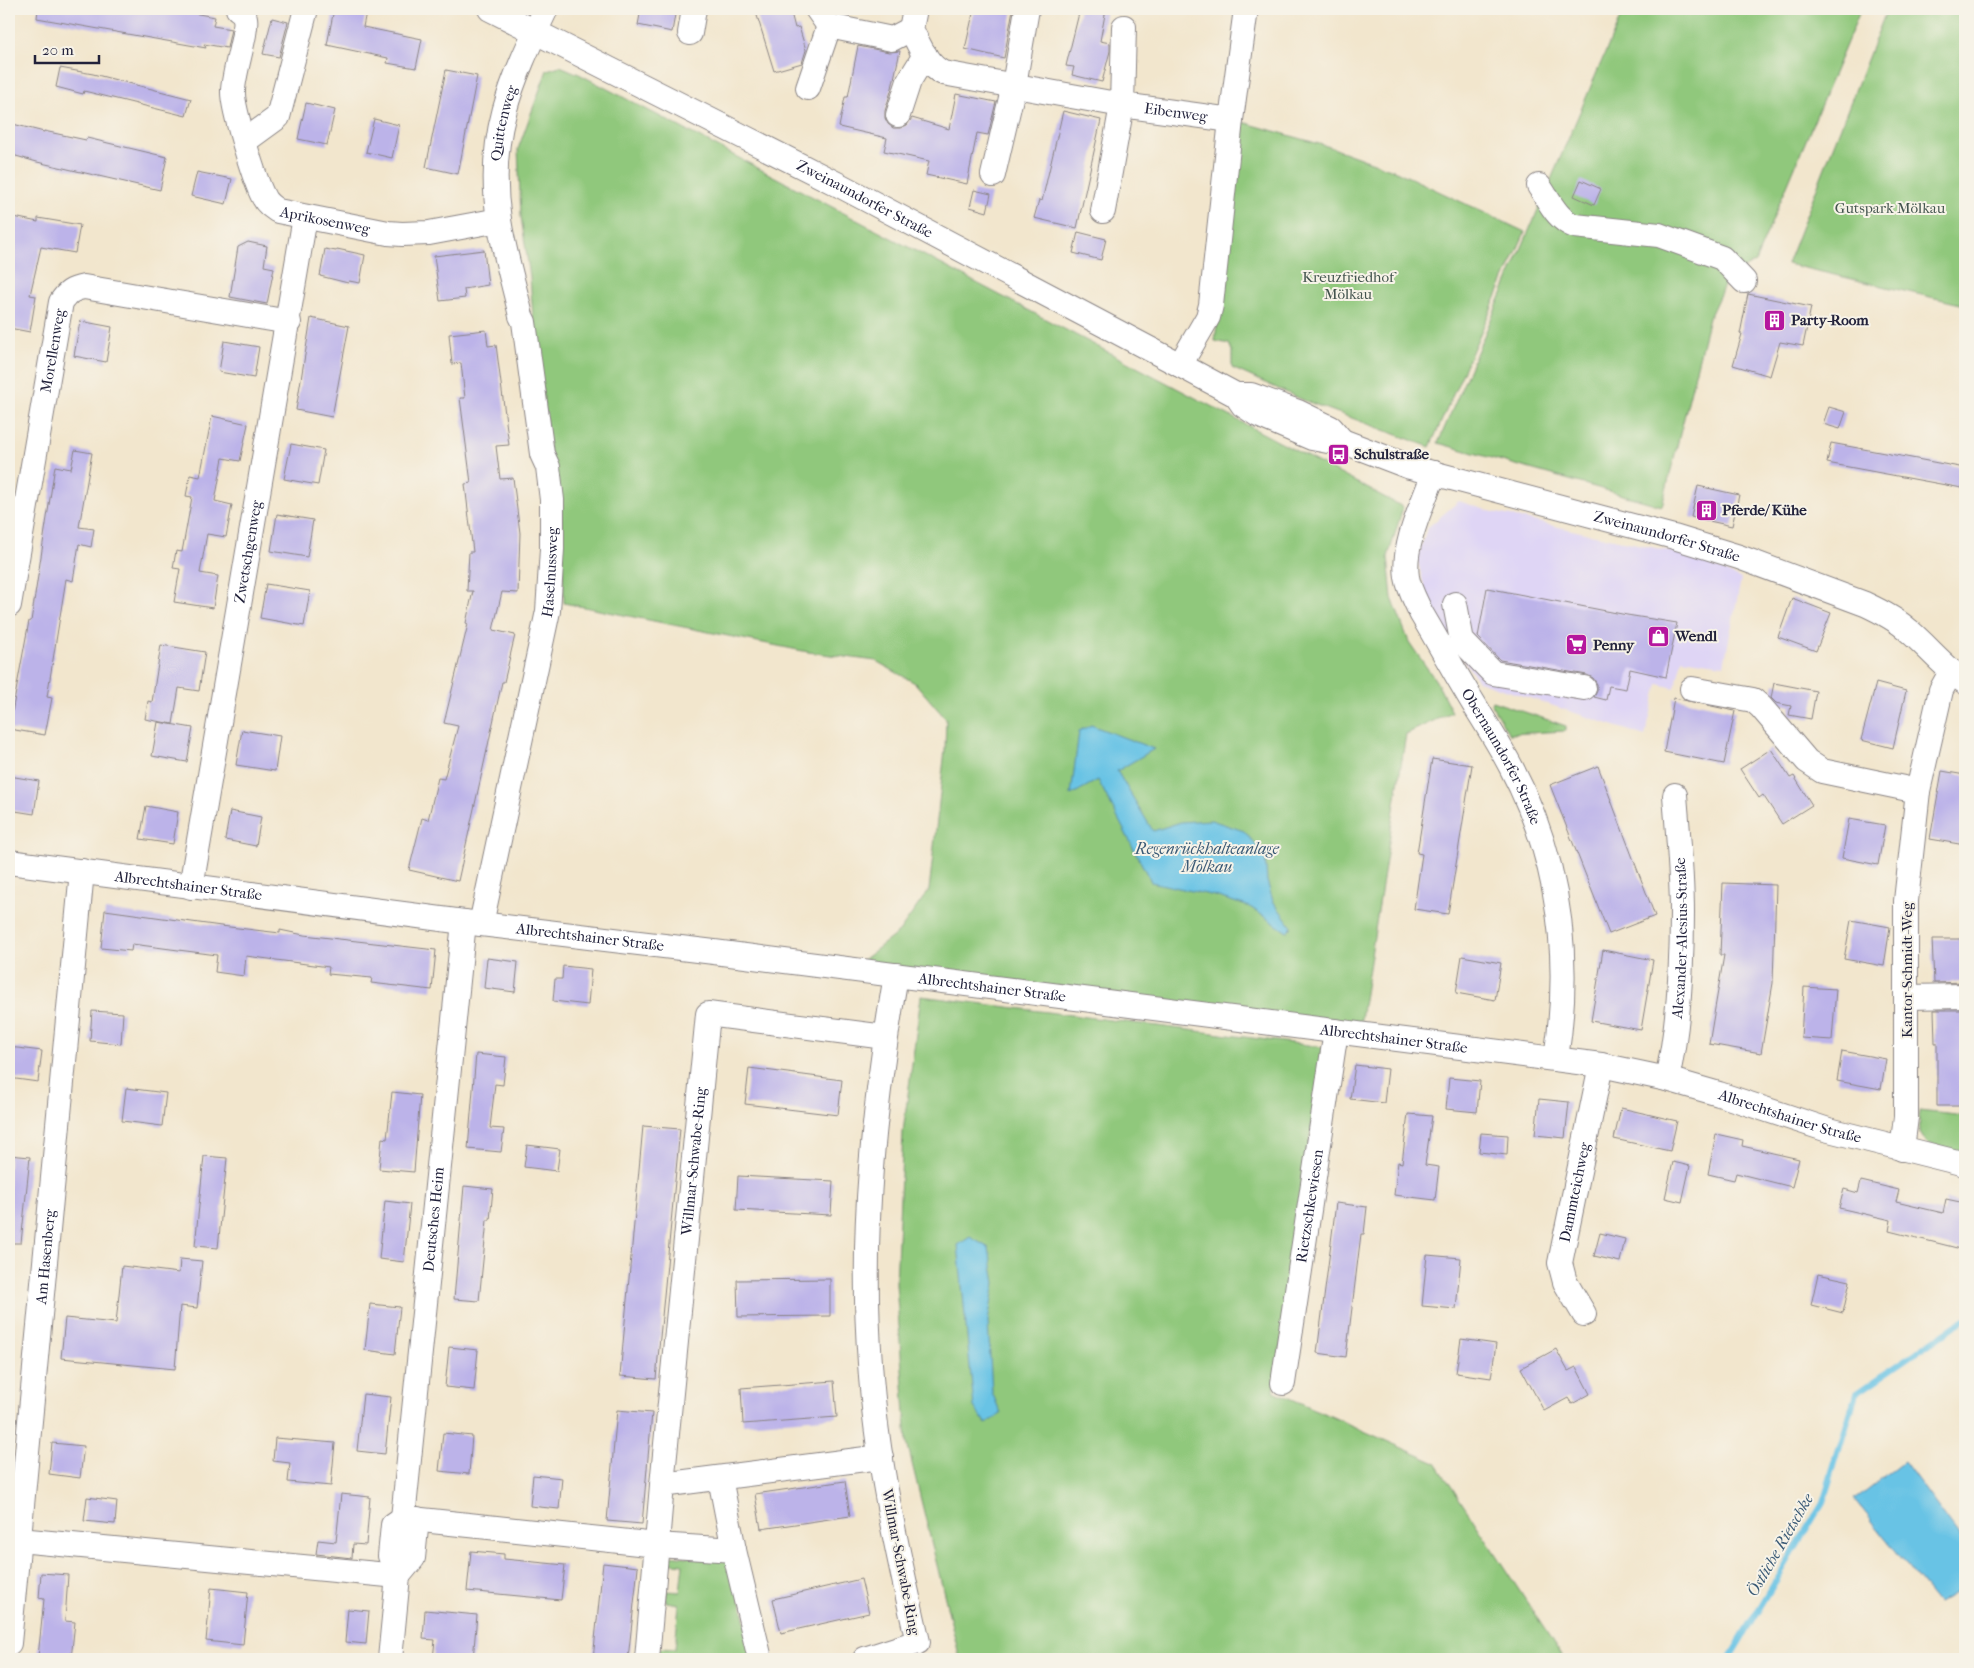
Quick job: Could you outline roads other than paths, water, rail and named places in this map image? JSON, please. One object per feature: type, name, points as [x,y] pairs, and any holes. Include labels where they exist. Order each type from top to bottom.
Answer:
[{"type":"street","name":"Aprikosenweg","points":[[238,9],[242,13],[245,23],[232,92],[245,141],[264,198],[269,205],[278,211],[388,233],[402,234],[428,233],[499,220]]},
{"type":"street","points":[[245,141],[278,117],[306,9]]},
{"type":"street","name":"Zweinaundorfer Straße","points":[[490,9],[841,186],[1236,395],[1251,395],[1298,412],[1331,428],[1342,441],[1402,464],[1739,557],[1865,604],[1907,628],[1958,677]]},
{"type":"street","name":"Quittenweg","points":[[499,220],[495,169],[496,146],[502,117],[518,71],[546,9]]},
{"type":"street","points":[[690,33],[694,9]]},
{"type":"street","points":[[993,175],[1014,85],[1027,9]]},
{"type":"street","points":[[1180,365],[1208,316],[1212,305],[1231,120],[1246,9]]},
{"type":"street","name":"Eibenweg","points":[[808,88],[823,17],[892,39],[913,19],[924,55],[937,70],[943,73],[1122,105],[1231,120]]},
{"type":"street","points":[[1103,211],[1122,105],[1124,27]]},
{"type":"street","points":[[898,115],[909,81],[924,55]]},
{"type":"street","points":[[1539,186],[1562,220],[1568,224],[1659,235],[1722,258],[1744,281]]},
{"type":"street","name":"Zwetschgenweg","points":[[191,887],[306,217]]},
{"type":"street","name":"Haselnussweg","points":[[472,923],[546,626],[552,549],[552,500],[548,467],[542,454],[524,322],[499,220]]},
{"type":"street","name":"Morellenweg","points":[[9,606],[60,302],[66,294],[74,288],[84,287],[289,322]]},
{"type":"street","name":"Obernaundorfer Straße","points":[[1434,473],[1408,544],[1407,578],[1410,590],[1421,613],[1511,767],[1526,800],[1548,859],[1557,899],[1561,930],[1563,997],[1561,1028],[1556,1058]]},
{"type":"street","points":[[1455,604],[1462,641],[1493,673],[1584,688]]},
{"type":"street","name":"Kantor-Schmidt-Weg","points":[[1902,1149],[1906,1117],[1906,901],[1918,791],[1941,690],[1958,677]]},
{"type":"street","points":[[1692,689],[1753,700],[1762,706],[1807,761],[1822,771],[1918,791]]},
{"type":"street","name":"Alexander-Alesius-Straße","points":[[1667,1079],[1680,978],[1682,921],[1675,795]]},
{"type":"street","name":"Albrechtshainer Straße","points":[[9,862],[472,923],[1556,1058],[1667,1079],[1825,1129],[1965,1164]]},
{"type":"street","name":"Am Hasenberg","points":[[9,1643],[82,872]]},
{"type":"street","name":"Deutsches Heim","points":[[390,1659],[398,1576],[390,1556],[393,1525],[410,1518],[472,923]]},
{"type":"street","name":"Willmar-Schwabe-Ring","points":[[865,1659],[918,1642],[897,1551],[881,1457],[870,1363],[866,1265],[870,1170],[885,1037],[896,976]]},
{"type":"street","points":[[1906,997],[1965,996]]},
{"type":"street","name":"Willmar-Schwabe-Ring","points":[[647,1659],[708,1014],[885,1037]]},
{"type":"street","name":"Rietzschkewiesen","points":[[1283,1383],[1336,1031]]},
{"type":"street","name":"Dammteichweg","points":[[1584,1314],[1565,1282],[1560,1264],[1601,1065]]},
{"type":"street","points":[[662,1485],[881,1457]]},
{"type":"street","points":[[720,1478],[734,1550],[760,1659]]},
{"type":"street","points":[[410,1518],[657,1545],[734,1550]]},
{"type":"street","points":[[19,1540],[398,1576]]},
{"type":"water","name":"Regenrückhalteanlage Mölkau","points":[[1091,725],[1154,749],[1117,771],[1153,831],[1181,822],[1211,820],[1244,831],[1265,856],[1267,881],[1273,901],[1292,927],[1287,932],[1250,907],[1215,896],[1151,882],[1098,780],[1071,795],[1079,731]]},
{"type":"water","points":[[970,1237],[989,1248],[995,1283],[988,1321],[992,1392],[1001,1414],[986,1424],[974,1407],[958,1245]]},
{"type":"water","points":[[1904,1461],[1965,1544],[1965,1588],[1937,1603],[1854,1500]]},
{"type":"waterway","name":"Östliche Rietschke","points":[[1729,1659],[1823,1502],[1856,1394],[1965,1319]]},
{"type":"place","name":"Party-Room","points":[[1775,320]]},
{"type":"place","name":"Schulstraße","points":[[1338,454]]},
{"type":"place","name":"Pferde/ Kühe","points":[[1706,510]]},
{"type":"place","name":"Wendl","points":[[1659,636]]},
{"type":"place","name":"Penny","points":[[1577,645]]},
{"type":"park label","name":"Gutspark Mölkau","points":[[1890,208]]},
{"type":"park label","name":"Kreuzfriedhof Mölkau","points":[[1348,286]]}]
